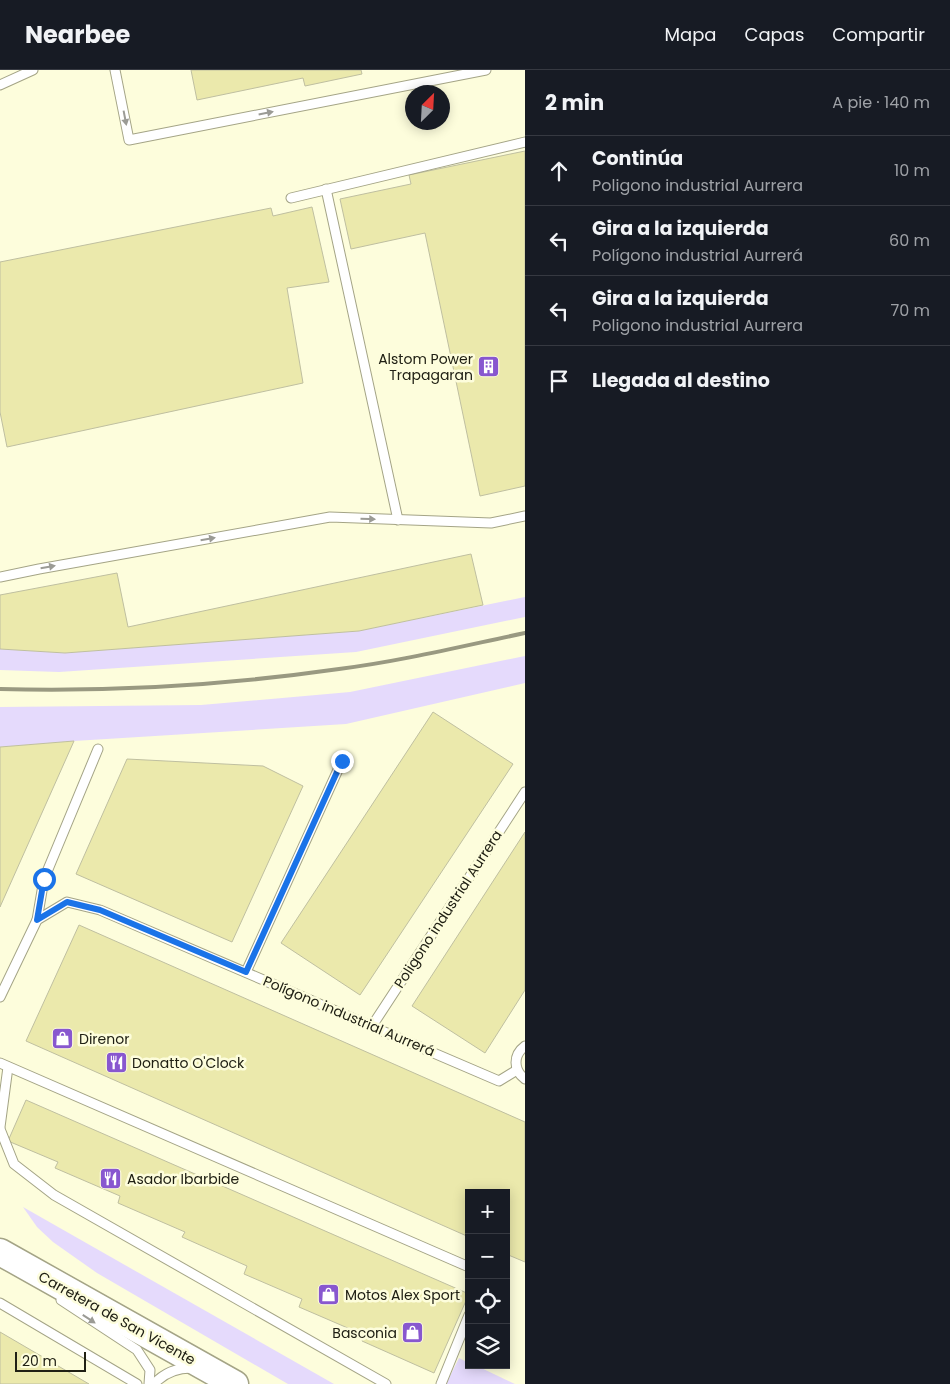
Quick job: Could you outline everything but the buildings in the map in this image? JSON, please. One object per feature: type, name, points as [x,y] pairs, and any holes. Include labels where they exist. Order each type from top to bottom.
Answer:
[{"type":"street","name":"Carretera de San Vicente","points":[[4,1254],[235,1384]]},
{"type":"lane","points":[[0,85],[33,70]]},
{"type":"lane","points":[[115,70],[129,140],[486,70]]},
{"type":"lane","points":[[291,198],[525,142]]},
{"type":"lane","points":[[326,189],[398,520]]},
{"type":"lane","points":[[0,577],[330,517],[490,523],[525,516]]},
{"type":"lane","points":[[0,997],[37,920],[44,879],[98,749]]},
{"type":"lane","points":[[246,972],[342,761]]},
{"type":"lane","name":"Poligono industrial Aurrera","points":[[372,1026],[525,792]]},
{"type":"lane","name":"Polígono industrial Aurrerá","points":[[37,920],[67,902],[100,910],[499,1081],[517,1070]]},
{"type":"lane","points":[[525,1046],[516,1058],[517,1070],[525,1079]]},
{"type":"lane","points":[[386,1384],[54,1195],[14,1164],[0,1128],[4,1065],[465,1265]]},
{"type":"lane","points":[[4,1254],[30,1279],[38,1284]]},
{"type":"lane","points":[[54,1295],[137,1350],[150,1370],[148,1384]]},
{"type":"lane","points":[[0,1303],[137,1384]]},
{"type":"lane","points":[[441,1384],[465,1324]]},
{"type":"lane","points":[[154,1384],[161,1376],[172,1370],[206,1368]]},
{"type":"shaded area","points":[[525,597],[525,617],[356,652],[59,672],[0,670],[0,649],[65,653],[359,631]]},
{"type":"shaded area","points":[[525,656],[525,683],[346,724],[0,747],[0,707],[201,705],[350,692]]},
{"type":"shaded area","points":[[23,1207],[334,1384],[288,1384],[97,1273],[53,1242],[37,1227]]},
{"type":"shaded area","points":[[459,1358],[465,1361],[465,1369],[483,1369],[515,1384],[446,1384]]},
{"type":"railway","points":[[0,689],[128,688],[213,683],[297,675],[386,662],[525,633]]},
{"type":"place","name":"Alstom Power Trapagaran","points":[[489,367]]},
{"type":"place","name":"Direnor","points":[[63,1039]]},
{"type":"place","name":"Donatto O'Clock","points":[[116,1063]]},
{"type":"place","name":"Asador Ibarbide","points":[[111,1179]]},
{"type":"place","name":"Motos Alex Sport","points":[[329,1295]]},
{"type":"place","name":"Basconia","points":[[413,1333]]},
{"type":"route","points":[[44,879],[37,920],[67,902],[100,910],[246,972],[342,761]]}]
